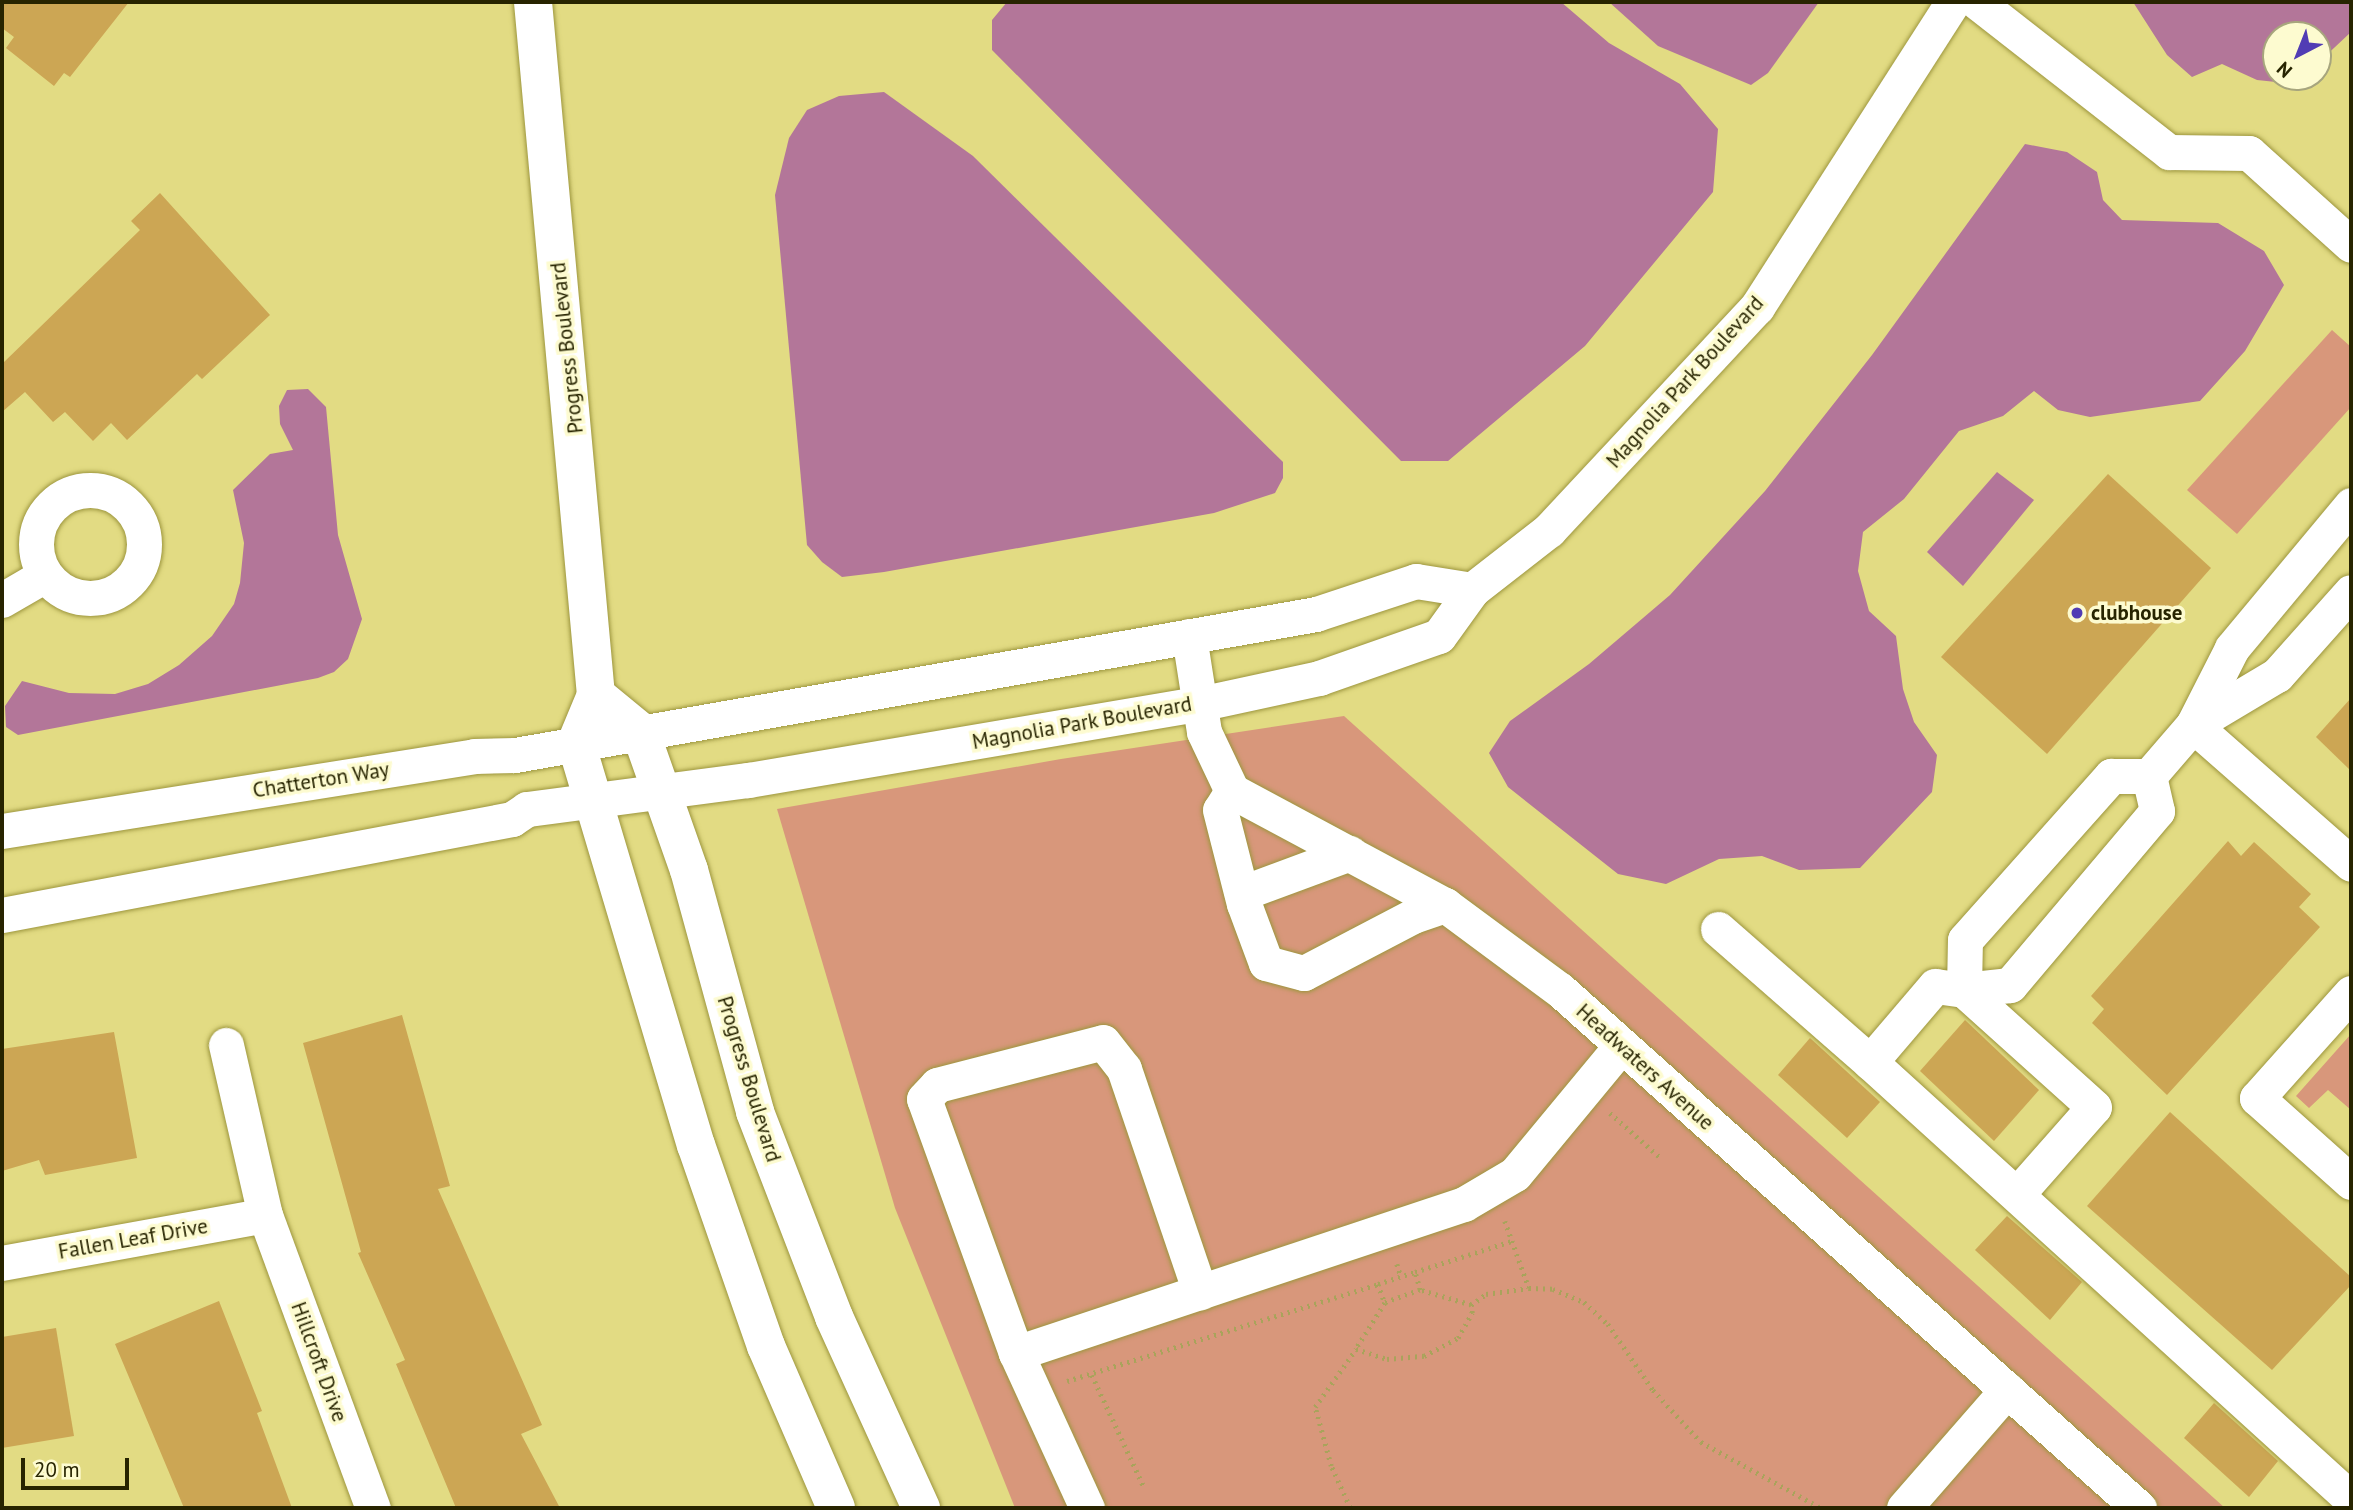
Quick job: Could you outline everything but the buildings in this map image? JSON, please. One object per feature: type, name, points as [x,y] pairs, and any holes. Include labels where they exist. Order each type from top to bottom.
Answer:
[{"type":"main road","name":"Progress Boulevard","points":[[533,2],[596,695],[576,743]]},
{"type":"main road","points":[[596,695],[640,731]]},
{"type":"main road","name":"Progress Boulevard","points":[[640,731],[689,870],[755,1112],[834,1317],[920,1508]]},
{"type":"main road","points":[[576,743],[596,799],[696,1145],[766,1346],[836,1508]]},
{"type":"street","name":"Magnolia Park Boulevard","points":[[2,915],[512,819],[527,809],[662,793],[1199,704],[1319,678],[1439,636],[1472,590],[1549,530],[1757,307],[1953,2]]},
{"type":"street","points":[[1977,2],[2169,152],[2249,153],[2351,245]]},
{"type":"street","points":[[2018,1192],[2094,1107],[1964,990],[1965,940],[2111,776],[2149,776],[2193,725],[2232,648],[2351,505]]},
{"type":"street","points":[[2,600],[45,575]]},
{"type":"street","points":[[640,731],[1316,614],[1416,581],[1472,590]]},
{"type":"street","points":[[2193,725],[2277,675],[2351,592]]},
{"type":"street","points":[[1189,636],[1204,732],[1232,791],[1220,810],[1242,893],[1266,963],[1304,973],[1413,916],[1446,905]]},
{"type":"street","points":[[2193,725],[2351,864]]},
{"type":"street","name":"Chatterton Way","points":[[2,831],[640,731]]},
{"type":"street","points":[[1870,1062],[1935,986],[1964,990],[2010,985],[2157,811],[2149,776]]},
{"type":"street","name":"Headwaters Avenue","points":[[1232,791],[1446,905],[1560,990],[2139,1508]]},
{"type":"street","points":[[1242,893],[1350,853]]},
{"type":"street","points":[[1718,929],[2018,1192],[2351,1499]]},
{"type":"street","points":[[2351,993],[2257,1098],[2351,1182]]},
{"type":"street","points":[[1087,1508],[1016,1353],[924,1099],[937,1085],[1103,1042],[1124,1069],[1200,1292]]},
{"type":"street","name":"Hillcroft Drive","points":[[226,1045],[265,1215],[373,1508]]},
{"type":"street","points":[[1016,1353],[1464,1204],[1515,1174],[1621,1046]]},
{"type":"street","name":"Fallen Leaf Drive","points":[[2,1263],[265,1215]]},
{"type":"street","points":[[1904,1508],[2007,1390]]},
{"type":"path","points":[[1604,1108],[1662,1159]]},
{"type":"path","points":[[1504,1217],[1529,1288]]},
{"type":"path","points":[[1052,1341],[1067,1381],[1513,1241]]},
{"type":"path","points":[[1415,1272],[1420,1290]]},
{"type":"path","points":[[1378,1284],[1385,1303]]},
{"type":"path","points":[[1471,1305],[1486,1294],[1529,1288],[1553,1289],[1584,1303],[1608,1324],[1653,1390],[1701,1442],[1821,1508]]},
{"type":"path","points":[[1350,1508],[1331,1466],[1315,1407],[1385,1303],[1420,1290],[1471,1305]]},
{"type":"path","points":[[1356,1349],[1387,1359],[1424,1356],[1458,1338],[1472,1312],[1471,1305]]},
{"type":"path","points":[[1091,1375],[1144,1486]]},
{"type":"shaded area","points":[[1007,2],[1561,2],[1609,43],[1680,84],[1718,129],[1713,192],[1585,346],[1448,461],[1401,461],[992,50],[992,20]]},
{"type":"shaded area","points":[[1609,2],[1819,2],[1768,73],[1751,85],[1658,46]]},
{"type":"shaded area","points":[[2133,2],[2351,2],[2351,32],[2332,50],[2332,21],[2262,21],[2262,81],[2222,64],[2192,77],[2167,55]]},
{"type":"shaded area","points":[[884,92],[973,156],[1283,462],[1283,478],[1275,493],[1214,513],[884,572],[842,577],[822,562],[807,545],[775,195],[789,138],[807,110],[839,96]]},
{"type":"shaded area","points":[[2025,144],[2067,152],[2097,172],[2103,200],[2122,220],[2218,223],[2264,251],[2284,285],[2245,351],[2200,401],[2090,417],[2058,410],[2034,391],[2003,416],[1959,431],[1904,499],[1863,532],[1858,571],[1869,611],[1896,636],[1903,689],[1914,722],[1937,755],[1932,792],[1860,868],[1799,870],[1762,856],[1719,859],[1666,884],[1618,874],[1508,787],[1489,753],[1510,721],[1589,664],[1670,595],[1765,491],[1872,355]]},
{"type":"shaded area","points":[[2332,330],[2351,347],[2351,407],[2237,534],[2187,490]]},
{"type":"shaded area","points":[[308,389],[326,407],[338,535],[362,619],[348,659],[334,672],[318,678],[18,735],[6,727],[5,706],[22,681],[69,693],[115,694],[148,684],[179,665],[212,636],[234,604],[240,583],[244,543],[233,490],[270,454],[293,450],[280,424],[279,406],[287,390]]},
{"type":"shaded area","points":[[1997,472],[2034,500],[1963,586],[1927,552]]},
{"type":"shaded area","points":[[1344,716],[2225,1508],[1015,1508],[895,1208],[777,809],[1061,759]]},
{"type":"shaded area","points":[[2351,1034],[2351,1110],[2328,1090],[2309,1108],[2296,1096]]},
{"type":"place","name":"clubhouse","points":[[2077,613]]}]
